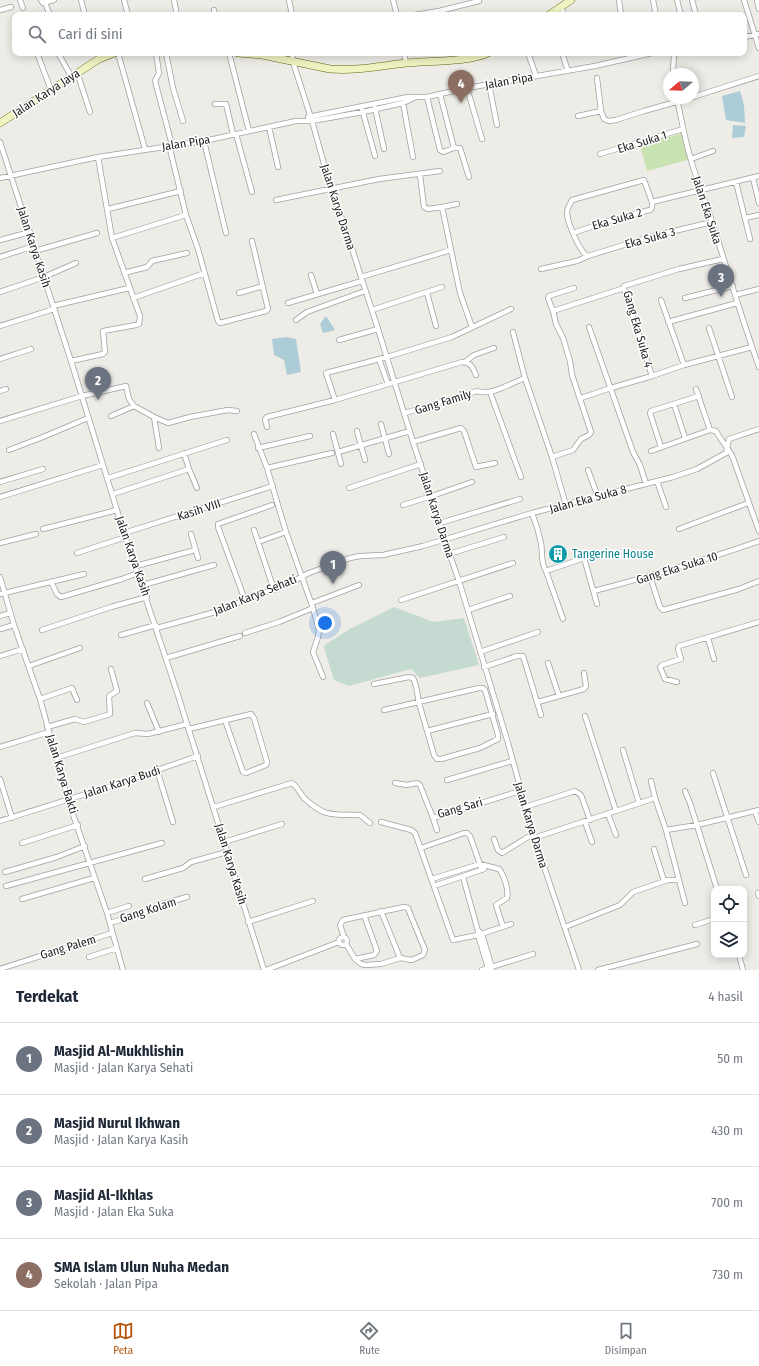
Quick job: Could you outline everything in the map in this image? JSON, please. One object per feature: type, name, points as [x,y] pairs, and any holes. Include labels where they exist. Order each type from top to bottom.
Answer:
[{"type":"main road","points":[[554,12],[571,0]]},
{"type":"main road","name":"Jalan Karya Jaya","points":[[0,123],[51,90],[98,56]]},
{"type":"main road","points":[[266,56],[342,70],[361,70],[406,63],[474,58],[480,56]]},
{"type":"street","points":[[20,0],[23,8]]},
{"type":"street","points":[[40,0],[42,3],[54,0]]},
{"type":"street","points":[[81,0],[84,12]]},
{"type":"street","points":[[124,0],[127,12]]},
{"type":"street","points":[[174,0],[176,12]]},
{"type":"street","points":[[289,0],[291,12]]},
{"type":"street","points":[[393,0],[396,12]]},
{"type":"street","points":[[619,0],[621,12]]},
{"type":"street","points":[[653,0],[655,12]]},
{"type":"street","points":[[677,0],[680,12]]},
{"type":"street","points":[[692,0],[695,12]]},
{"type":"street","points":[[744,0],[757,35],[759,48]]},
{"type":"street","points":[[757,0],[759,9]]},
{"type":"street","points":[[433,12],[478,1]]},
{"type":"street","points":[[46,3],[49,12]]},
{"type":"street","points":[[0,10],[11,7]]},
{"type":"street","points":[[561,7],[563,12]]},
{"type":"street","points":[[747,37],[757,35]]},
{"type":"street","points":[[38,56],[51,90]]},
{"type":"street","points":[[60,56],[74,74],[90,112]]},
{"type":"street","points":[[119,56],[145,149]]},
{"type":"street","points":[[156,56],[159,73],[155,81],[186,215],[205,273],[218,321],[220,323],[266,311],[268,309],[252,240]]},
{"type":"street","points":[[167,56],[173,88],[183,121]]},
{"type":"street","points":[[230,56],[249,132]]},
{"type":"street","name":"Jalan Karya Darma","points":[[292,56],[331,190],[345,226],[413,442],[432,496],[499,713],[520,791],[579,970]]},
{"type":"street","points":[[405,56],[406,63]]},
{"type":"street","points":[[529,56],[536,76]]},
{"type":"street","points":[[563,56],[568,70]]},
{"type":"street","name":"Jalan Pipa","points":[[0,178],[98,157],[204,141],[296,121],[403,103],[414,98],[427,97],[467,88],[639,56]]},
{"type":"street","points":[[673,68],[674,56]]},
{"type":"street","points":[[699,95],[759,76]]},
{"type":"street","points":[[597,78],[601,112],[604,118],[611,121],[665,104]]},
{"type":"street","points":[[489,84],[497,125]]},
{"type":"street","points":[[467,88],[482,139]]},
{"type":"street","points":[[440,94],[454,148]]},
{"type":"street","points":[[427,97],[440,150],[443,152],[454,148],[460,148],[469,177]]},
{"type":"street","points":[[384,149],[375,107],[408,98],[414,98]]},
{"type":"street","points":[[403,103],[413,157]]},
{"type":"street","points":[[215,104],[226,104],[252,192]]},
{"type":"street","name":"Jalan Eka Suka","points":[[678,104],[691,159],[759,367]]},
{"type":"street","points":[[362,109],[375,156]]},
{"type":"street","points":[[578,116],[601,112]]},
{"type":"street","points":[[269,127],[278,167]]},
{"type":"street","name":"Eka Suka 1","points":[[600,154],[683,129]]},
{"type":"street","points":[[204,141],[226,233]]},
{"type":"street","name":"Jalan Karya Kasih","points":[[0,142],[30,232],[125,535],[143,585],[214,806],[248,922],[265,970]]},
{"type":"street","points":[[691,159],[713,151]]},
{"type":"street","points":[[71,361],[103,354],[105,352],[103,331],[139,324],[140,316],[112,238],[98,157]]},
{"type":"street","points":[[276,200],[379,179],[440,171]]},
{"type":"street","points":[[420,174],[424,207],[428,209],[458,204]]},
{"type":"street","name":"Eka Suka 2","points":[[573,233],[614,219],[650,210],[652,208],[652,202],[759,176]]},
{"type":"street","points":[[753,178],[759,203]]},
{"type":"street","points":[[588,256],[583,253],[573,233],[567,212],[571,202],[644,180],[652,202]]},
{"type":"street","points":[[736,182],[750,239]]},
{"type":"street","points":[[108,209],[181,191]]},
{"type":"street","points":[[442,207],[460,293],[472,327]]},
{"type":"street","points":[[112,238],[186,215]]},
{"type":"street","points":[[745,218],[759,215]]},
{"type":"street","name":"Eka Suka 3","points":[[541,269],[577,261],[588,256],[653,236],[712,222]]},
{"type":"street","points":[[0,240],[30,232]]},
{"type":"street","points":[[0,257],[98,233]]},
{"type":"street","points":[[288,303],[451,250]]},
{"type":"street","points":[[124,273],[147,267],[152,261],[187,253]]},
{"type":"street","name":"Gang Eka Suka 4","points":[[652,376],[636,329],[624,288],[625,286],[679,269],[723,259]]},
{"type":"street","points":[[0,292],[44,277],[76,263]]},
{"type":"street","points":[[134,298],[205,273]]},
{"type":"street","points":[[311,275],[317,294]]},
{"type":"street","points":[[240,293],[263,286]]},
{"type":"street","points":[[685,298],[733,286]]},
{"type":"street","points":[[372,310],[442,287]]},
{"type":"street","points":[[0,326],[54,308],[129,288]]},
{"type":"street","points":[[552,457],[573,450],[581,439],[590,434],[591,430],[572,374],[570,360],[563,338],[556,324],[548,298],[549,296],[574,288]]},
{"type":"street","points":[[553,311],[624,288]]},
{"type":"street","points":[[735,295],[759,289]]},
{"type":"street","points":[[296,320],[307,312],[365,292]]},
{"type":"street","points":[[427,293],[436,326]]},
{"type":"street","points":[[661,300],[684,366]]},
{"type":"street","points":[[668,322],[737,303]]},
{"type":"street","points":[[335,400],[326,373],[387,357],[452,337],[511,309]]},
{"type":"street","points":[[589,327],[633,452],[640,465],[646,484]]},
{"type":"street","points":[[708,328],[732,397]]},
{"type":"street","points":[[339,340],[378,329]]},
{"type":"street","points":[[513,332],[525,378],[552,457],[566,504]]},
{"type":"street","points":[[581,398],[717,356],[752,347]]},
{"type":"street","points":[[267,427],[267,417],[335,400],[465,362],[474,355],[494,348]]},
{"type":"street","points":[[0,359],[31,349]]},
{"type":"street","points":[[379,359],[388,384]]},
{"type":"street","points":[[465,362],[471,365],[476,375]]},
{"type":"street","name":"Gang Family","points":[[405,413],[477,391],[490,392],[525,378]]},
{"type":"street","points":[[0,421],[82,396],[126,386],[129,399],[134,406],[168,423],[197,415],[228,410],[237,411]]},
{"type":"street","points":[[0,391],[6,389]]},
{"type":"street","points":[[696,389],[710,430]]},
{"type":"street","points":[[490,392],[521,477]]},
{"type":"street","points":[[660,447],[650,413],[651,411],[699,396]]},
{"type":"street","points":[[674,404],[686,438]]},
{"type":"street","points":[[112,416],[134,406]]},
{"type":"street","points":[[154,417],[159,448]]},
{"type":"street","points":[[9,450],[44,438],[88,418]]},
{"type":"street","points":[[381,424],[389,454]]},
{"type":"street","points":[[413,442],[461,428],[464,431],[476,467],[496,463]]},
{"type":"street","points":[[728,449],[729,439],[759,429]]},
{"type":"street","points":[[651,451],[710,430],[716,431],[721,442],[728,449],[733,458],[748,503],[757,518],[759,531]]},
{"type":"street","points":[[357,431],[365,460]]},
{"type":"street","points":[[338,452],[410,431]]},
{"type":"street","points":[[254,434],[258,448],[267,468],[286,532],[312,605],[319,630],[313,652],[323,678]]},
{"type":"street","points":[[333,434],[341,464]]},
{"type":"street","points":[[258,448],[310,436]]},
{"type":"street","points":[[108,478],[227,440]]},
{"type":"street","name":"Jalan Eka Suka 8","points":[[444,538],[532,513],[658,481],[697,469],[726,453],[728,449]]},
{"type":"street","points":[[184,453],[197,488]]},
{"type":"street","points":[[267,468],[332,453]]},
{"type":"street","points":[[349,488],[421,464]]},
{"type":"street","points":[[0,497],[103,465]]},
{"type":"street","points":[[0,482],[43,469]]},
{"type":"street","points":[[113,494],[189,469]]},
{"type":"street","points":[[588,470],[598,497]]},
{"type":"street","points":[[658,481],[666,507]]},
{"type":"street","points":[[403,505],[472,482]]},
{"type":"street","name":"Kasih VIII","points":[[76,553],[125,535],[273,486]]},
{"type":"street","points":[[440,523],[520,499]]},
{"type":"street","points":[[679,529],[748,503]]},
{"type":"street","points":[[245,600],[218,524],[272,505]]},
{"type":"street","points":[[43,528],[117,510]]},
{"type":"street","points":[[532,513],[538,528],[542,565],[546,571],[563,619]]},
{"type":"street","points":[[254,530],[274,590]]},
{"type":"street","points":[[258,542],[286,532]]},
{"type":"street","points":[[0,543],[36,534]]},
{"type":"street","points":[[191,534],[198,558]]},
{"type":"street","points":[[449,554],[504,537]]},
{"type":"street","name":"Jalan Karya Sehati","points":[[121,635],[215,612],[274,590],[324,567],[360,556],[383,555],[423,546],[444,538]]},
{"type":"street","name":"Gang Eka Suka 10","points":[[594,592],[707,559],[759,541]]},
{"type":"street","points":[[136,566],[195,550]]},
{"type":"street","points":[[546,571],[584,558],[597,604]]},
{"type":"street","points":[[401,600],[513,563]]},
{"type":"street","points":[[143,585],[214,565]]},
{"type":"street","points":[[52,582],[57,594],[61,597],[138,573]]},
{"type":"street","points":[[2,594],[84,574]]},
{"type":"street","points":[[650,576],[660,607],[663,610],[739,589],[759,581]]},
{"type":"street","name":"Jalan Karya Bakti","points":[[0,577],[2,594],[40,698],[68,800],[91,863],[94,878],[107,913],[123,970]]},
{"type":"street","points":[[166,658],[243,635],[279,622],[312,605],[359,585]]},
{"type":"street","points":[[42,630],[111,606],[146,596]]},
{"type":"street","points":[[468,610],[510,596]]},
{"type":"street","points":[[0,616],[10,613]]},
{"type":"street","points":[[678,682],[665,679],[660,666],[681,659],[678,649],[679,646],[759,622]]},
{"type":"street","points":[[0,629],[14,625]]},
{"type":"street","points":[[480,652],[538,632]]},
{"type":"street","points":[[708,638],[714,659]]},
{"type":"street","points":[[29,666],[80,648]]},
{"type":"street","points":[[0,656],[23,650]]},
{"type":"street","points":[[484,667],[517,656],[523,656],[541,715]]},
{"type":"street","points":[[548,663],[559,696]]},
{"type":"street","points":[[0,747],[75,719],[84,722],[110,714],[109,696],[116,691],[111,669]]},
{"type":"street","points":[[538,702],[584,689],[586,686],[584,673]]},
{"type":"street","points":[[374,684],[412,677],[414,681],[419,702],[427,732],[434,755],[437,758],[441,759],[480,748],[498,739],[485,690],[482,688],[419,702],[384,710]]},
{"type":"street","points":[[40,698],[72,688],[77,700]]},
{"type":"street","points":[[147,703],[159,732]]},
{"type":"street","points":[[189,730],[225,720],[251,713],[253,715],[267,762],[266,766],[246,773],[243,772],[225,720]]},
{"type":"street","points":[[427,732],[499,713]]},
{"type":"street","points":[[585,716],[616,811]]},
{"type":"street","points":[[56,758],[135,734],[159,732],[187,724]]},
{"type":"street","points":[[623,750],[640,803]]},
{"type":"street","name":"Jalan Karya Budi","points":[[0,822],[198,756]]},
{"type":"street","points":[[447,780],[512,762]]},
{"type":"street","points":[[157,770],[173,822]]},
{"type":"street","points":[[713,773],[746,875]]},
{"type":"street","points":[[0,779],[12,818]]},
{"type":"street","points":[[651,780],[685,903]]},
{"type":"street","points":[[214,806],[292,783],[310,803],[324,813],[343,816],[360,815],[370,823]]},
{"type":"street","name":"Gang Sari","points":[[395,783],[403,785],[415,783],[419,784],[433,818],[520,791]]},
{"type":"street","points":[[525,807],[575,791],[578,792],[581,795],[592,842]]},
{"type":"street","points":[[685,791],[715,886]]},
{"type":"street","points":[[494,839],[498,850],[502,853],[534,836],[588,821],[655,798]]},
{"type":"street","points":[[666,830],[696,825],[757,810],[759,822]]},
{"type":"street","points":[[608,814],[616,835]]},
{"type":"street","points":[[433,818],[437,830]]},
{"type":"street","points":[[381,822],[413,831],[417,836],[452,939],[455,941],[512,924]]},
{"type":"street","points":[[224,842],[282,824]]},
{"type":"street","points":[[22,843],[78,825]]},
{"type":"street","points":[[421,848],[467,833],[470,836],[482,870]]},
{"type":"street","points":[[6,886],[162,843]]},
{"type":"street","points":[[5,872],[57,857],[85,846]]},
{"type":"street","points":[[654,850],[664,881]]},
{"type":"street","points":[[145,879],[183,868],[191,862],[227,852]]},
{"type":"street","points":[[432,879],[480,864],[496,867],[500,870],[508,894],[507,898],[496,905],[503,927]]},
{"type":"street","points":[[434,886],[482,870],[487,866]]},
{"type":"street","points":[[463,877],[490,969]]},
{"type":"street","points":[[22,900],[94,878]]},
{"type":"street","points":[[564,927],[620,905],[633,892],[671,879],[679,880]]},
{"type":"street","name":"Gang Kolam","points":[[110,923],[150,911],[160,905],[187,897]]},
{"type":"street","points":[[248,922],[313,901]]},
{"type":"street","points":[[107,913],[130,906]]},
{"type":"street","points":[[404,907],[407,908],[425,953],[416,958],[407,960],[400,958],[381,964],[368,966],[361,964],[355,959],[346,944],[346,940],[340,925],[341,921],[345,918],[364,914],[404,907]]},
{"type":"street","points":[[381,911],[400,958]]},
{"type":"street","points":[[355,959],[374,955],[377,951],[364,914]]},
{"type":"street","points":[[695,925],[711,920]]},
{"type":"street","name":"Gang Palem","points":[[0,969],[112,933]]},
{"type":"street","points":[[265,970],[339,942],[340,938],[344,937]]},
{"type":"street","points":[[339,942],[342,945],[346,944]]},
{"type":"street","points":[[598,970],[697,944]]},
{"type":"street","points":[[89,957],[117,948]]},
{"type":"street","points":[[482,970],[490,969],[532,954]]},
{"type":"street","points":[[740,958],[743,970]]},
{"type":"green space","points":[[683,133],[691,159],[647,171],[640,145]]},
{"type":"green space","points":[[394,607],[434,622],[464,618],[479,665],[420,678],[411,669],[349,686],[334,680],[324,648],[325,645],[350,629]]},
{"type":"water","points":[[740,91],[744,105],[745,123],[726,120],[722,96]]},
{"type":"water","points":[[733,125],[746,126],[744,137],[732,138]]},
{"type":"water","points":[[326,316],[335,330],[323,333],[320,324]]},
{"type":"water","points":[[286,337],[296,339],[301,372],[287,375],[284,360],[274,355],[272,339]]},
{"type":"place","name":"SMA Islam Ulun Nuha Medan","points":[[461,103]]},
{"type":"place","name":"Masjid Al-Ikhlas","points":[[721,297]]},
{"type":"place","name":"Masjid Nurul Ikhwan","points":[[98,400]]},
{"type":"place","name":"Tangerine House","points":[[558,554]]},
{"type":"place","name":"Masjid Al-Mukhlishin","points":[[333,584]]}]
